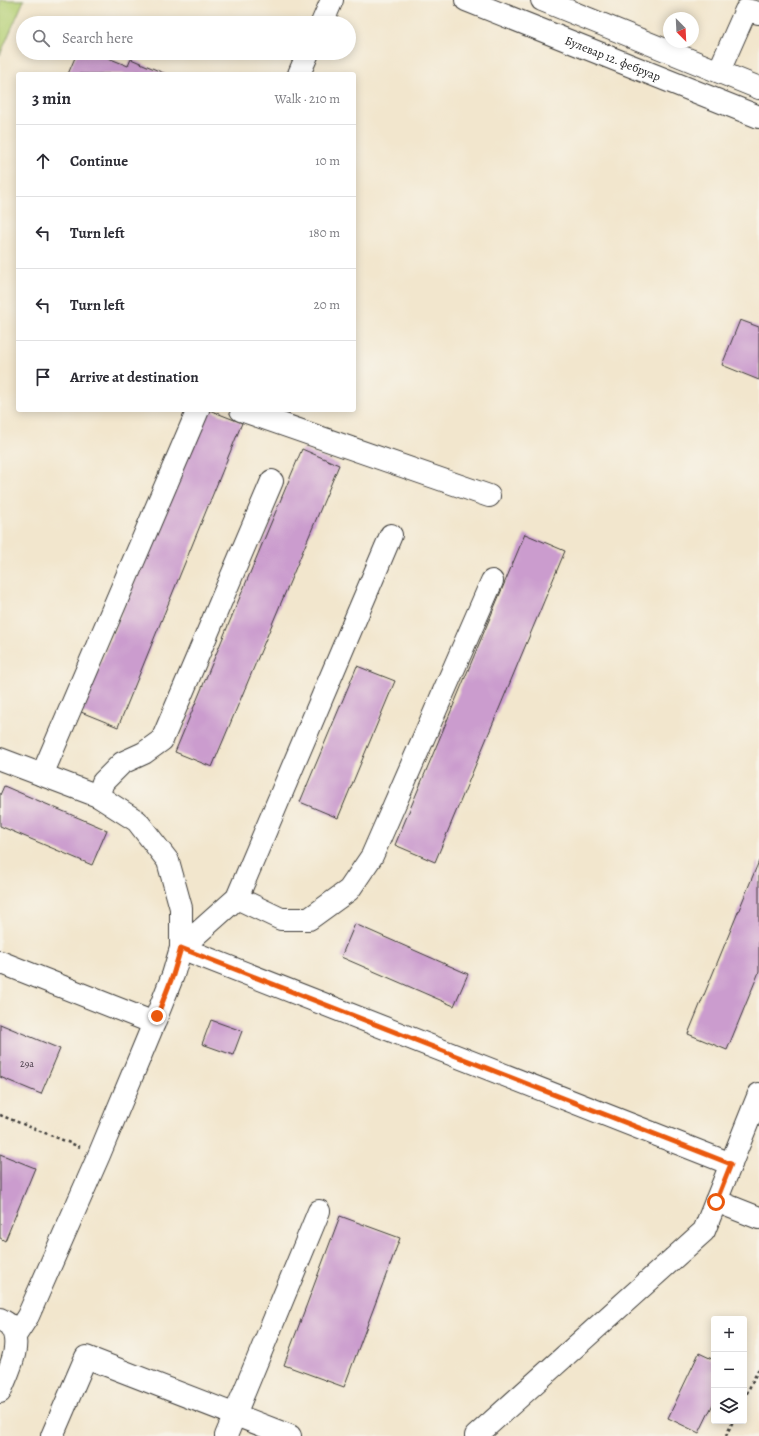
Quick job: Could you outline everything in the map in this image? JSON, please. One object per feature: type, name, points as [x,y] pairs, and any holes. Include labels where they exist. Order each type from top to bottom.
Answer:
[{"type":"street","points":[[325,16],[332,0]]},
{"type":"street","points":[[542,0],[759,88]]},
{"type":"street","name":"Булевар 12. фебруар","points":[[474,2],[759,117]]},
{"type":"street","points":[[719,71],[746,10],[759,13]]},
{"type":"street","points":[[300,72],[305,60]]},
{"type":"street","points":[[42,775],[197,412]]},
{"type":"street","points":[[247,412],[489,496]]},
{"type":"street","points":[[98,796],[103,782],[122,763],[144,753],[162,740],[272,481]]},
{"type":"street","points":[[181,948],[237,898],[391,535]]},
{"type":"street","points":[[237,898],[281,919],[310,919],[349,890],[372,856],[492,581]]},
{"type":"street","points":[[0,759],[98,796],[137,821],[168,861],[181,908],[181,948],[173,975],[156,1020],[99,1155],[28,1316],[15,1336]]},
{"type":"street","points":[[181,948],[731,1164]]},
{"type":"street","points":[[0,962],[156,1020]]},
{"type":"street","points":[[476,1436],[704,1231],[759,1094]]},
{"type":"street","points":[[716,1202],[759,1218]]},
{"type":"street","points":[[226,1436],[319,1211]]},
{"type":"street","points":[[0,1319],[10,1326],[15,1336],[15,1350],[11,1366],[0,1392]]},
{"type":"street","points":[[52,1436],[86,1356],[290,1436]]},
{"type":"path","points":[[0,1116],[99,1155]]},
{"type":"path","points":[[747,1393],[759,1368]]},
{"type":"path","points":[[726,1436],[732,1424]]},
{"type":"green space","points":[[0,0],[24,0],[16,16],[0,55]]},
{"type":"building","points":[[74,60],[113,60],[128,66],[131,60],[133,60],[161,72],[69,72]]},
{"type":"building","points":[[740,320],[759,327],[759,380],[722,365]]},
{"type":"building","points":[[203,412],[214,412],[242,423],[118,727],[81,712]]},
{"type":"building","points":[[302,449],[339,465],[212,767],[175,752]]},
{"type":"building","points":[[525,534],[565,551],[435,862],[395,845]]},
{"type":"building","points":[[357,666],[395,681],[338,818],[300,802]]},
{"type":"building","points":[[4,786],[107,830],[92,865],[0,826],[0,795]]},
{"type":"building","points":[[759,861],[759,972],[727,1050],[688,1034]]},
{"type":"building","points":[[355,924],[468,974],[454,1006],[341,957]]},
{"type":"building","points":[[211,1020],[242,1031],[233,1055],[202,1044]]},
{"type":"building","points":[[0,1024],[60,1049],[41,1094],[0,1077]]},
{"type":"building","points":[[0,1154],[35,1168],[5,1241],[0,1238]]},
{"type":"building","points":[[340,1216],[400,1238],[344,1387],[284,1365]]},
{"type":"building","points":[[699,1353],[711,1359],[711,1408],[699,1433],[668,1418]]},
{"type":"route","points":[[157,1016],[173,975],[181,948],[731,1164],[716,1202]]}]
